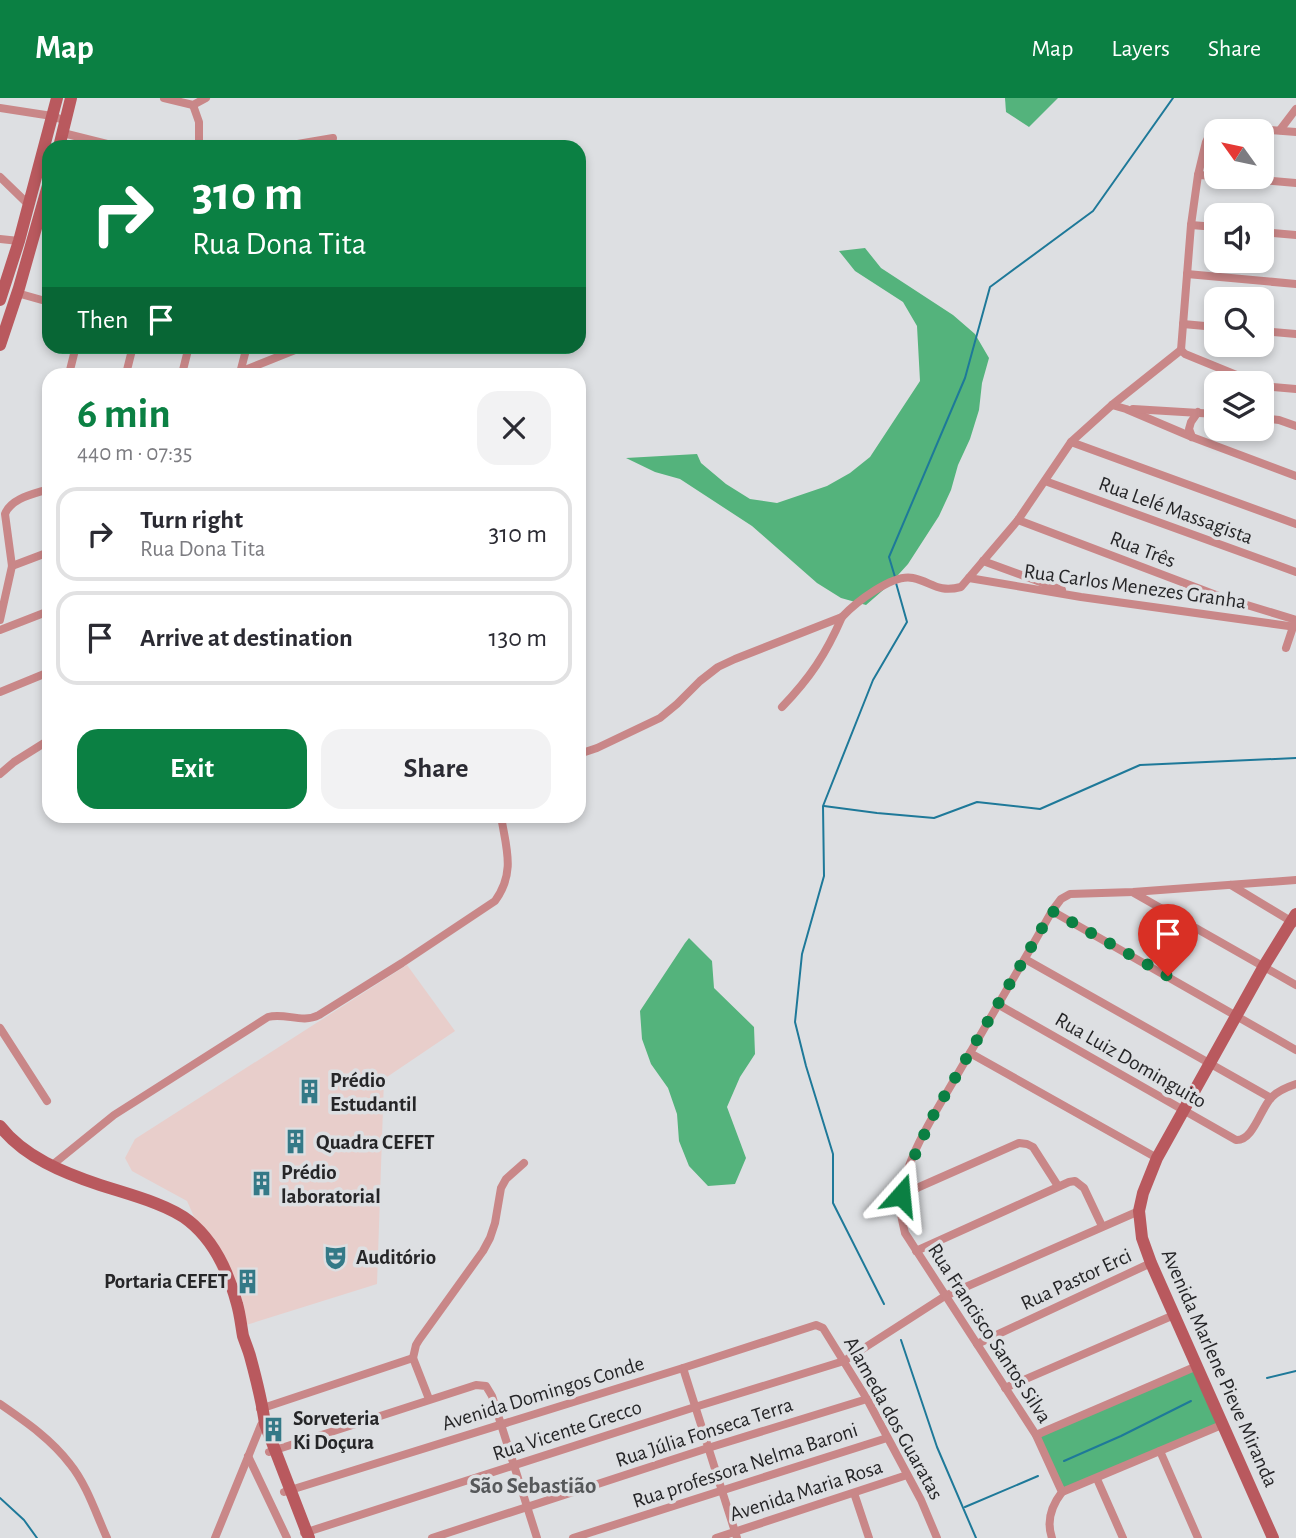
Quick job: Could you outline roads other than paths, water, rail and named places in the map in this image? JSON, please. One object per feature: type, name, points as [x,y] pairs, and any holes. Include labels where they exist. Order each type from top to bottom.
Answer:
[{"type":"street","points":[[46,140],[57,98]]},
{"type":"street","points":[[61,140],[71,98]]},
{"type":"street","points":[[164,98],[192,105],[206,98]]},
{"type":"street","points":[[192,105],[199,122],[199,140]]},
{"type":"street","points":[[0,108],[52,116],[64,127],[100,140]]},
{"type":"street","points":[[1280,130],[1296,109]]},
{"type":"street","points":[[782,707],[818,665],[842,617],[852,606],[879,588],[901,578],[912,577],[935,587],[961,587],[1018,520],[1071,442],[1181,350],[1191,225],[1198,174],[1210,134],[1219,126],[1296,132]]},
{"type":"street","points":[[324,140],[333,138]]},
{"type":"street","points":[[0,345],[19,241],[42,155]]},
{"type":"street","points":[[1198,174],[1204,175]]},
{"type":"street","points":[[0,177],[29,205]]},
{"type":"street","points":[[1274,181],[1296,183]]},
{"type":"street","points":[[7,300],[42,202]]},
{"type":"street","points":[[1191,225],[1204,226]]},
{"type":"street","points":[[1274,233],[1296,235]]},
{"type":"street","points":[[0,239],[19,241]]},
{"type":"street","points":[[1187,274],[1296,284]]},
{"type":"street","points":[[7,300],[42,302]]},
{"type":"street","points":[[1184,324],[1204,326]]},
{"type":"street","points":[[1274,332],[1296,334]]},
{"type":"street","points":[[1181,350],[1227,371]]},
{"type":"street","points":[[252,368],[286,354]]},
{"type":"street","points":[[1274,387],[1296,389]]},
{"type":"street","points":[[1112,405],[1296,476]]},
{"type":"street","points":[[1126,409],[1204,413]]},
{"type":"street","points":[[1192,437],[1189,429],[1198,412]]},
{"type":"street","points":[[1274,419],[1296,424]]},
{"type":"street","points":[[1071,442],[1296,524]]},
{"type":"street","name":"Rua Lelé Massagista","points":[[1045,481],[1296,572]]},
{"type":"street","points":[[0,620],[12,566],[5,514],[10,505],[42,492]]},
{"type":"street","name":"Rua Três","points":[[1018,520],[1295,623]]},
{"type":"street","points":[[12,566],[42,555]]},
{"type":"street","points":[[984,561],[1081,597]]},
{"type":"street","name":"Rua Carlos Menezes Granha","points":[[969,578],[1218,616],[1295,623]]},
{"type":"street","points":[[1218,616],[1224,598]]},
{"type":"street","points":[[0,630],[42,614]]},
{"type":"street","points":[[586,752],[660,718],[719,667],[842,617]]},
{"type":"street","points":[[1286,648],[1295,623]]},
{"type":"street","points":[[0,692],[42,675]]},
{"type":"street","points":[[0,774],[42,744]]},
{"type":"street","points":[[51,1166],[114,1115],[268,1017],[313,1019],[495,901],[508,877],[502,823]]},
{"type":"street","points":[[1133,892],[1296,880]]},
{"type":"street","points":[[1139,1211],[1157,1158],[1264,966],[1295,920],[1231,885]]},
{"type":"street","points":[[1133,892],[1296,985]]},
{"type":"street","name":"Rua Francisco Santos Silva","points":[[1062,1492],[1036,1435],[905,1233],[900,1215],[901,1195],[916,1152],[934,1114],[1061,899],[1070,894],[1133,892]]},
{"type":"street","points":[[1052,911],[1296,1051]]},
{"type":"street","points":[[1025,959],[1271,1098],[1296,1084]]},
{"type":"street","name":"Rua Luiz Dominguito","points":[[999,1005],[1236,1140],[1247,1137],[1271,1098]]},
{"type":"street","points":[[0,1028],[47,1101]]},
{"type":"street","points":[[970,1052],[1157,1158]]},
{"type":"street","points":[[0,1126],[22,1148],[51,1166],[72,1176],[153,1203],[189,1221],[207,1240],[221,1261],[237,1303],[250,1353],[263,1424],[305,1535]]},
{"type":"street","points":[[901,1195],[1019,1143],[1033,1147],[1058,1186]]},
{"type":"street","points":[[429,1399],[413,1358],[416,1345],[484,1251],[495,1223],[501,1188],[506,1179],[524,1163]]},
{"type":"street","points":[[916,1251],[1058,1186],[1075,1181],[1084,1188],[1102,1226]]},
{"type":"street","name":"Rua Vicente Grecco","points":[[305,1535],[844,1361],[945,1296],[1139,1211]]},
{"type":"street","name":"Avenida Marlene Pieve Miranda","points":[[1139,1211],[1142,1238],[1151,1264],[1273,1538]]},
{"type":"street","name":"Rua Pastor Erci","points":[[977,1343],[1151,1264]]},
{"type":"street","points":[[1005,1388],[1174,1315]]},
{"type":"street","name":"Alameda dos Guaratas","points":[[812,1326],[820,1325],[823,1328],[867,1399],[921,1500],[937,1538]]},
{"type":"street","name":"Avenida Domingos Conde","points":[[287,1492],[812,1326]]},
{"type":"street","points":[[260,1409],[413,1358]]},
{"type":"street","points":[[1036,1435],[1197,1366]]},
{"type":"street","points":[[683,1368],[736,1535]]},
{"type":"street","points":[[271,1451],[429,1399],[476,1385],[486,1386],[537,1538]]},
{"type":"street","name":"Rua Júlia Fonseca Terra","points":[[432,1538],[867,1399]]},
{"type":"street","points":[[0,1404],[55,1446],[72,1467],[107,1538]]},
{"type":"street","points":[[216,1536],[263,1424]]},
{"type":"street","points":[[1052,1538],[1050,1516],[1062,1492],[1224,1424]]},
{"type":"street","name":"Rua professora Nelma Baroni","points":[[573,1538],[887,1438]]},
{"type":"street","points":[[1160,1451],[1198,1538]]},
{"type":"street","points":[[248,1456],[287,1538]]},
{"type":"street","name":"Avenida Maria Rosa","points":[[716,1538],[736,1535],[907,1475]]},
{"type":"street","points":[[1097,1479],[1123,1538]]},
{"type":"street","points":[[854,1493],[869,1538]]},
{"type":"waterway","points":[[895,577],[889,557],[965,378],[990,287],[1093,211],[1173,98]]},
{"type":"waterway","points":[[884,1304],[833,1203],[833,1154],[795,1022],[802,954],[824,876],[823,806],[873,680],[907,622],[896,583]]},
{"type":"waterway","points":[[824,806],[934,818],[977,802],[1040,809],[1140,765],[1296,758]]},
{"type":"waterway","points":[[901,1340],[937,1447],[976,1538]]},
{"type":"waterway","points":[[1267,1378],[1296,1371]]},
{"type":"waterway","points":[[1064,1461],[1191,1401]]},
{"type":"waterway","points":[[965,1507],[1038,1476]]},
{"type":"waterway","points":[[0,1498],[24,1520],[37,1538]]},
{"type":"place","name":"Prédio Estudantil","points":[[310,1092]]},
{"type":"place","name":"Quadra CEFET","points":[[296,1142]]},
{"type":"place","name":"Prédio laboratorial","points":[[261,1184]]},
{"type":"place","name":"Auditório","points":[[336,1257]]},
{"type":"place","name":"Portaria CEFET","points":[[248,1281]]},
{"type":"place","name":"Sorveteria Ki Doçura","points":[[273,1430]]},
{"type":"district","name":"São Sebastião","points":[[533,1485]]}]
